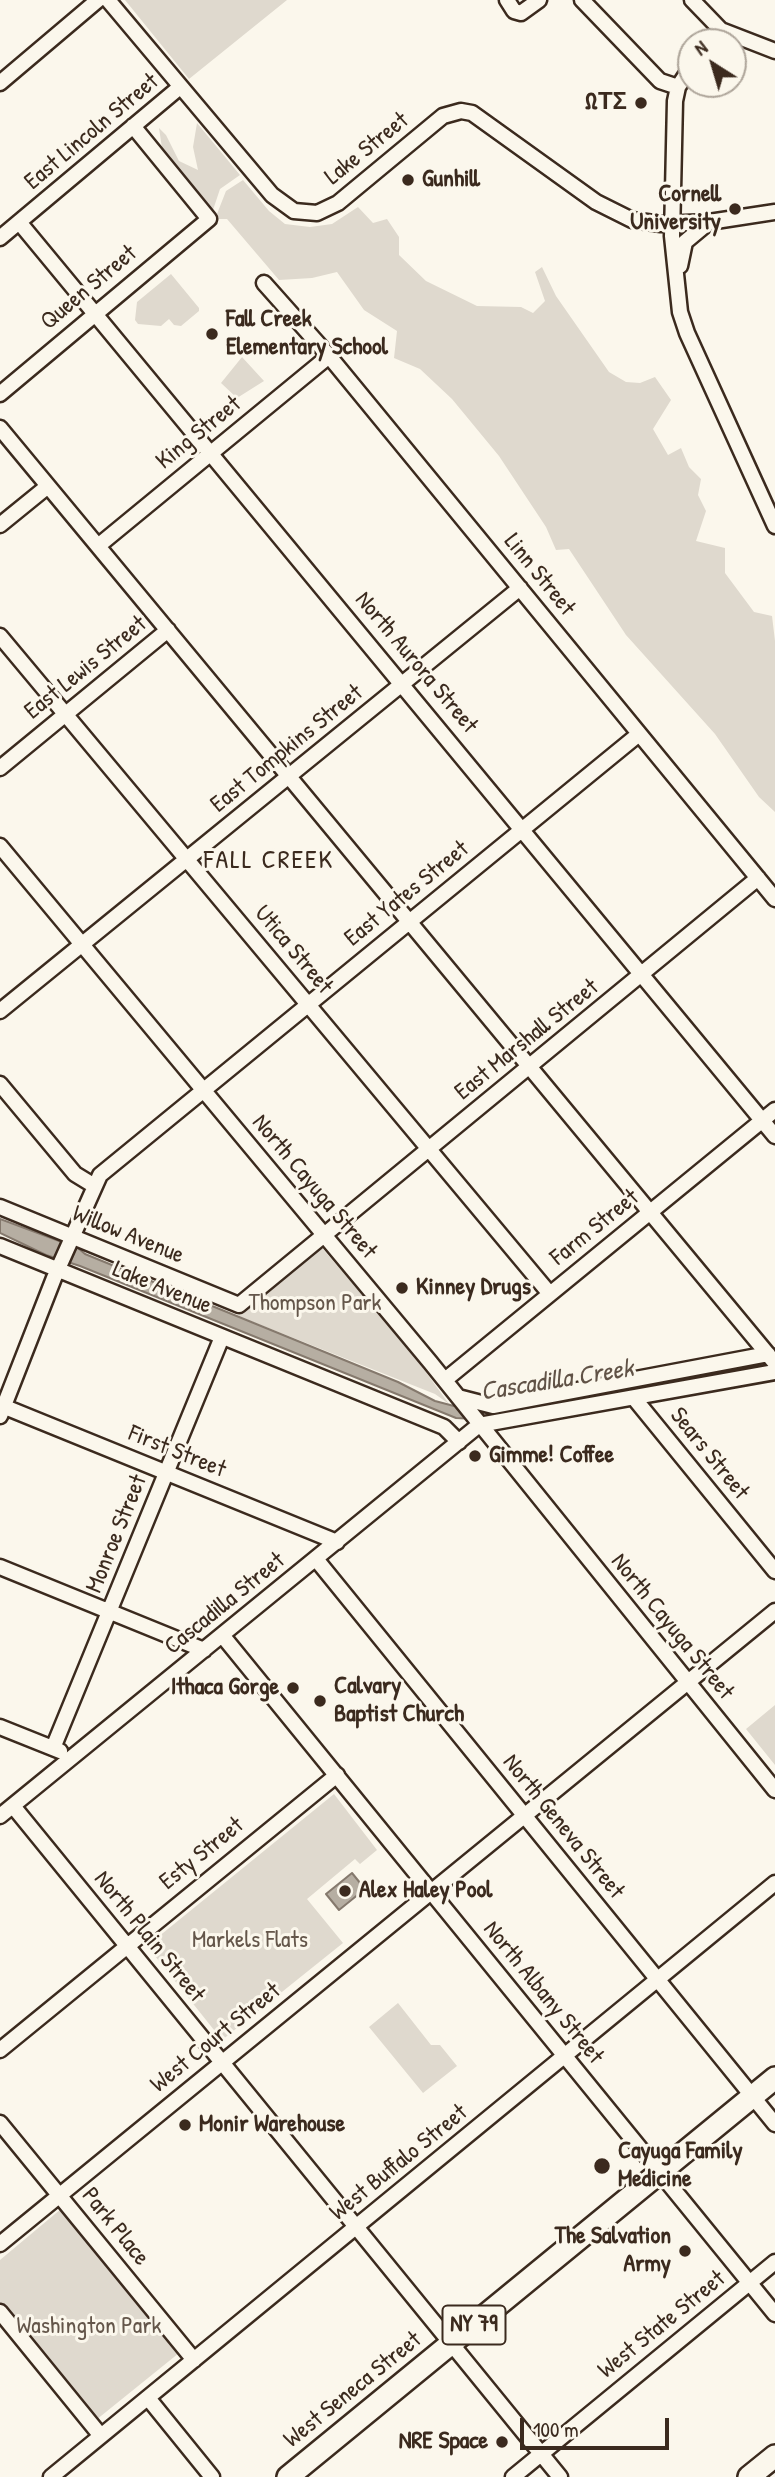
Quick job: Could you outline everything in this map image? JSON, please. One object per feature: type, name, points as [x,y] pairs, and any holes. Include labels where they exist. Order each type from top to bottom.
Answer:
[{"type":"highway","name":"West Seneca Street","points":[[289,2477],[775,2078]]},
{"type":"highway","points":[[752,2476],[775,2456]]},
{"type":"street","points":[[0,83],[98,0]]},
{"type":"street","name":"Lake Street","points":[[108,0],[272,195],[295,211],[317,213],[338,204],[443,116],[461,111],[472,113],[615,213],[639,221],[709,222],[775,212]]},
{"type":"street","points":[[507,0],[514,11],[521,13],[539,0]]},
{"type":"street","points":[[582,0],[660,80],[677,88]]},
{"type":"street","points":[[692,0],[711,28]]},
{"type":"street","points":[[747,44],[775,51]]},
{"type":"street","name":"East Lincoln Street","points":[[0,238],[180,87]]},
{"type":"street","points":[[678,98],[672,223],[678,292],[687,333],[775,526]]},
{"type":"street","name":"Queen Street","points":[[0,394],[209,219],[133,126]]},
{"type":"street","name":"North Aurora Street","points":[[19,222],[775,1136]]},
{"type":"street","points":[[678,292],[680,259],[685,242],[709,222]]},
{"type":"street","name":"Linn Street","points":[[264,283],[329,356],[775,899]]},
{"type":"street","name":"King Street","points":[[98,546],[329,356]]},
{"type":"street","points":[[0,428],[771,1358],[493,1406],[458,1397]]},
{"type":"street","points":[[0,524],[48,486]]},
{"type":"street","name":"East Tompkins Street","points":[[0,1011],[520,588]]},
{"type":"street","name":"East Lewis Street","points":[[0,768],[168,630]]},
{"type":"street","name":"Utica Street","points":[[0,636],[550,1294]]},
{"type":"street","name":"East Yates Street","points":[[93,1185],[100,1175],[639,734]]},
{"type":"street","name":"North Cayuga Street","points":[[0,845],[458,1397],[775,1790]]},
{"type":"street","name":"East Marshall Street","points":[[239,1305],[758,878]]},
{"type":"street","points":[[0,1084],[75,1174],[93,1185],[1,1409]]},
{"type":"street","name":"Farm Street","points":[[444,1380],[775,1110]]},
{"type":"street","name":"Willow Avenue","points":[[0,1207],[70,1239],[239,1305]]},
{"type":"street","name":"Lake Avenue","points":[[0,1246],[59,1266],[222,1337],[444,1427],[459,1442]]},
{"type":"street","name":"Monroe Street","points":[[53,1748],[222,1337]]},
{"type":"street","points":[[479,1425],[775,1372]]},
{"type":"street","name":"Sears Street","points":[[634,1398],[775,1571]]},
{"type":"street","name":"First Street","points":[[1,1409],[167,1472],[337,1542]]},
{"type":"street","name":"Cascadilla Street","points":[[0,1816],[479,1425]]},
{"type":"street","name":"North Geneva Street","points":[[316,1559],[775,2124]]},
{"type":"street","points":[[0,1567],[204,1650]]},
{"type":"street","name":"West Court Street","points":[[0,2244],[775,1611]]},
{"type":"street","name":"North Albany Street","points":[[222,1635],[775,2314]]},
{"type":"street","points":[[0,1727],[74,1757]]},
{"type":"street","name":"Esty Street","points":[[0,2050],[337,1775]]},
{"type":"street","name":"North Plain Street","points":[[13,1806],[560,2477]]},
{"type":"street","name":"West Buffalo Street","points":[[51,2477],[775,1883]]},
{"type":"street","name":"Park Place","points":[[0,2123],[194,2360]]},
{"type":"street","name":"West State Street","points":[[513,2477],[775,2262]]},
{"type":"street","points":[[0,2312],[101,2436]]},
{"type":"street","points":[[148,2398],[212,2477]]},
{"type":"green space","points":[[125,0],[287,0],[189,79]]},
{"type":"green space","points":[[197,123],[240,175],[220,189],[212,213],[162,148],[159,128],[166,135],[179,161],[198,170],[193,147]]},
{"type":"green space","points":[[243,180],[269,211],[285,224],[310,227],[332,224],[358,207],[373,223],[387,219],[399,237],[399,255],[426,281],[477,306],[521,307],[533,313],[545,301],[535,272],[542,267],[556,296],[609,372],[626,382],[640,383],[655,377],[671,400],[653,429],[668,455],[681,448],[689,467],[701,479],[698,495],[706,511],[696,541],[725,548],[725,573],[754,612],[772,616],[775,641],[775,812],[759,797],[715,734],[626,635],[569,549],[556,550],[546,527],[499,456],[452,399],[420,369],[394,358],[397,331],[364,310],[337,272],[312,278],[279,280],[227,219],[215,219],[226,191]]},
{"type":"green space","points":[[171,274],[199,311],[181,326],[174,325],[169,319],[161,326],[138,324],[135,320],[137,302]]},
{"type":"green space","points":[[242,357],[264,381],[237,398],[221,383]]},
{"type":"green space","name":"Thompson Park","points":[[322,1248],[412,1353],[449,1404],[435,1394],[238,1316]]},
{"type":"green space","points":[[775,1705],[775,1765],[746,1729]]},
{"type":"green space","name":"Markels Flats","points":[[334,1794],[377,1850],[360,1864],[355,1859],[307,1899],[343,1943],[222,2040],[147,1946]]},
{"type":"green space","points":[[398,2003],[431,2045],[440,2045],[457,2066],[423,2093],[369,2027]]},
{"type":"green space","name":"Washington Park","points":[[61,2209],[179,2353],[96,2420],[0,2302],[0,2260]]},
{"type":"shaded area","points":[[0,1219],[78,1248],[85,1254],[398,1382],[435,1401],[454,1406],[492,1410],[775,1356],[775,1366],[495,1420],[456,1418],[80,1266],[46,1255],[0,1233]]},
{"type":"shaded area","name":"Alex Haley Pool","points":[[352,1873],[365,1889],[339,1910],[326,1894]]},
{"type":"place","name":"ΩΤΣ","points":[[641,103]]},
{"type":"place","name":"Gunhill","points":[[408,180]]},
{"type":"place","name":"Cornell University","points":[[735,209]]},
{"type":"place","name":"Fall Creek Elementary School","points":[[212,334]]},
{"type":"place","name":"Kinney Drugs","points":[[402,1288]]},
{"type":"place","name":"Gimme! Coffee","points":[[475,1456]]},
{"type":"place","name":"Ithaca Gorge","points":[[293,1688]]},
{"type":"place","name":"Calvary Baptist Church","points":[[320,1701]]},
{"type":"place","name":"Alex Haley Pool","points":[[345,1891]]},
{"type":"place","name":"Monir Warehouse","points":[[185,2125]]},
{"type":"place","name":"Cayuga Family Medicine","points":[[602,2166]]},
{"type":"place","name":"The Salvation Army","points":[[685,2251]]},
{"type":"place","name":"NRE Space","points":[[502,2442]]},
{"type":"district","name":"FALL CREEK","points":[[269,861]]},
{"type":"water label","name":"Cascadilla Creek","points":[[557,1381]]}]
